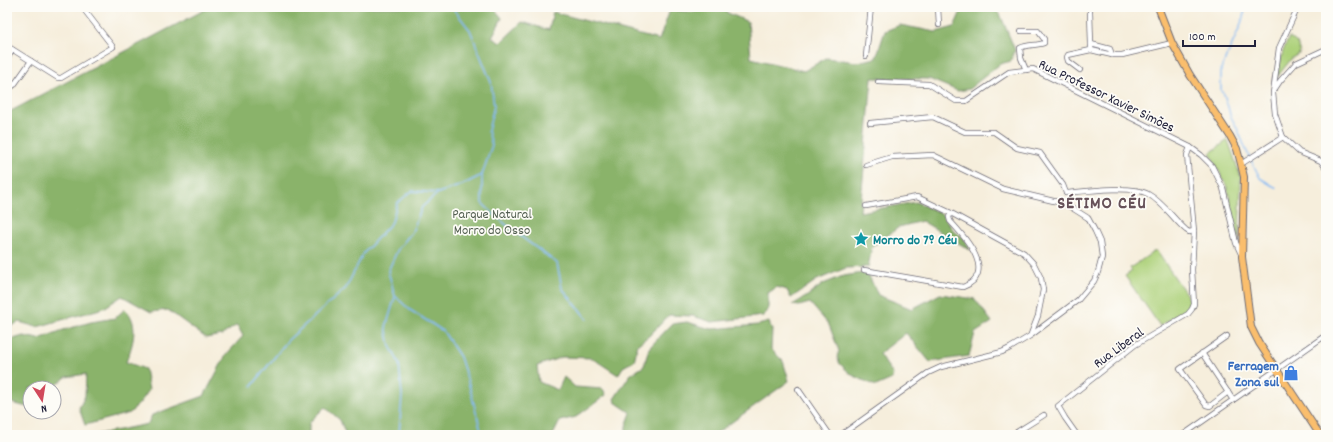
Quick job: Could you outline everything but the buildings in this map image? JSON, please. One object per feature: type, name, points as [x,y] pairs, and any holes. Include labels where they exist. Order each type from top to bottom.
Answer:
[{"type":"main road","points":[[1158,7],[1172,43],[1190,75],[1230,136],[1243,163],[1242,257],[1251,327],[1259,343],[1320,435]]},
{"type":"street","points":[[7,46],[60,78],[113,47],[82,7]]},
{"type":"street","points":[[866,56],[871,7]]},
{"type":"street","points":[[938,7],[939,25]]},
{"type":"street","points":[[1298,7],[1279,48],[1273,93],[1275,114],[1282,138],[1299,152],[1324,161],[1326,168]]},
{"type":"street","points":[[1090,12],[1091,50]]},
{"type":"street","points":[[1021,31],[1038,31],[1044,39],[1044,43],[1020,48],[1021,58],[1026,70]]},
{"type":"street","points":[[1080,70],[1068,61],[1068,55],[1091,50],[1112,55],[1122,55],[1172,43]]},
{"type":"street","points":[[1091,44],[1110,49],[1112,55]]},
{"type":"street","points":[[1273,93],[1280,81],[1296,63],[1326,49]]},
{"type":"street","points":[[7,58],[13,50]]},
{"type":"street","points":[[7,90],[14,85],[31,61]]},
{"type":"street","name":"Rua Professor Xavier Simões","points":[[878,82],[930,84],[956,101],[966,101],[1009,72],[1033,69],[1190,147],[1201,155],[1212,166],[1223,188],[1236,243],[1242,257]]},
{"type":"street","points":[[870,123],[932,117],[965,132],[994,132],[1017,148],[1040,154],[1063,185],[1066,193],[1065,199],[1062,203]]},
{"type":"street","points":[[1243,163],[1282,138]]},
{"type":"street","points":[[1066,193],[1133,189],[1148,193],[1161,203],[1186,230],[1189,232],[1194,231],[1187,155],[1190,147]]},
{"type":"street","points":[[842,435],[928,373],[941,367],[1002,352],[1030,336],[1078,300],[1094,281],[1102,257],[1100,242],[1088,218],[1077,210],[1062,203],[1003,189],[933,155],[892,156],[866,165]]},
{"type":"street","points":[[866,206],[917,197],[951,213],[1024,253],[1034,264],[1041,278],[1043,290],[1038,316],[1030,336]]},
{"type":"street","points":[[864,270],[963,287],[975,281],[978,264],[966,239],[950,221],[949,217],[951,213]]},
{"type":"street","name":"Rua Liberal","points":[[1077,435],[1058,406],[1135,345],[1188,314],[1192,309],[1194,304],[1192,270],[1194,231]]},
{"type":"street","points":[[1183,435],[1326,335]]},
{"type":"street","points":[[1226,336],[1181,368],[1181,371],[1208,406],[1228,392]]},
{"type":"street","points":[[1202,353],[1233,400]]},
{"type":"street","points":[[798,389],[830,435]]},
{"type":"street","points":[[1012,435],[1044,415]]},
{"type":"green space","name":"Parque Natural Morro do Osso","points":[[210,7],[493,7],[502,18],[492,37],[500,43],[522,22],[549,30],[553,12],[659,40],[670,10],[695,12],[696,7],[727,7],[726,12],[748,22],[751,58],[804,71],[826,58],[857,62],[876,58],[885,31],[900,25],[936,32],[954,27],[963,7],[989,7],[1000,14],[1015,50],[1011,61],[1000,64],[969,89],[958,91],[929,79],[872,78],[860,212],[916,202],[942,214],[954,231],[964,238],[970,250],[922,221],[899,227],[872,247],[868,267],[846,268],[817,280],[791,298],[787,290],[777,287],[768,293],[768,309],[763,316],[712,322],[693,316],[669,315],[650,335],[638,344],[634,361],[623,367],[618,375],[592,358],[562,357],[537,366],[539,382],[558,390],[564,377],[575,387],[603,389],[606,395],[576,417],[560,421],[553,435],[346,435],[340,420],[325,407],[309,423],[309,435],[94,435],[148,424],[152,415],[204,396],[226,355],[243,336],[237,325],[222,335],[206,338],[168,310],[151,312],[122,296],[104,308],[37,327],[19,322],[7,328],[7,113]]},
{"type":"green space","points":[[1289,37],[1297,43],[1300,53],[1292,58],[1277,77],[1283,51]]},
{"type":"green space","points":[[1228,140],[1241,178],[1239,241],[1227,187],[1210,153]]},
{"type":"green space","points":[[1156,250],[1193,304],[1160,326],[1125,276],[1132,271],[1130,268]]},
{"type":"green space","points":[[863,273],[869,276],[878,295],[912,309],[940,294],[975,299],[992,322],[975,333],[969,356],[930,362],[906,333],[879,354],[893,374],[892,379],[876,386],[852,375],[840,364],[837,357],[839,351],[829,325],[810,303],[799,306],[792,305],[806,297],[823,284],[843,276]]},
{"type":"green space","points":[[125,309],[130,315],[134,327],[134,334],[131,349],[126,362],[145,369],[149,390],[140,403],[130,413],[85,425],[79,408],[85,396],[86,374],[66,377],[62,380],[22,380],[22,406],[12,403],[7,393],[7,341],[23,336],[39,339],[91,322],[115,318]]},
{"type":"green space","points":[[687,322],[711,329],[758,325],[769,322],[772,330],[771,349],[783,361],[789,381],[714,435],[626,435],[626,426],[631,413],[615,402],[614,399],[630,375],[644,366],[649,348],[672,324]]},
{"type":"waterway","points":[[452,7],[470,30],[491,82],[494,106],[488,131],[492,145],[482,175],[462,185],[438,193],[422,207],[412,232],[398,249],[388,271],[395,296],[410,310],[443,331],[460,357],[482,435]]},
{"type":"waterway","points":[[1246,7],[1240,27],[1221,69],[1221,91],[1224,94],[1231,117],[1260,178],[1276,188]]},
{"type":"waterway","points":[[482,175],[482,203],[509,227],[557,263],[562,288],[587,319]]},
{"type":"waterway","points":[[252,386],[288,340],[346,288],[363,254],[392,222],[397,203],[412,191],[438,193]]},
{"type":"waterway","points":[[395,297],[386,327],[390,346],[399,363],[402,395],[399,435]]},
{"type":"place","name":"Morro do 7º Céu","points":[[861,239]]},
{"type":"place","name":"Ferragem Zona sul","points":[[1291,373]]},
{"type":"district","name":"SÉTIMO CÉU","points":[[1102,202]]}]
